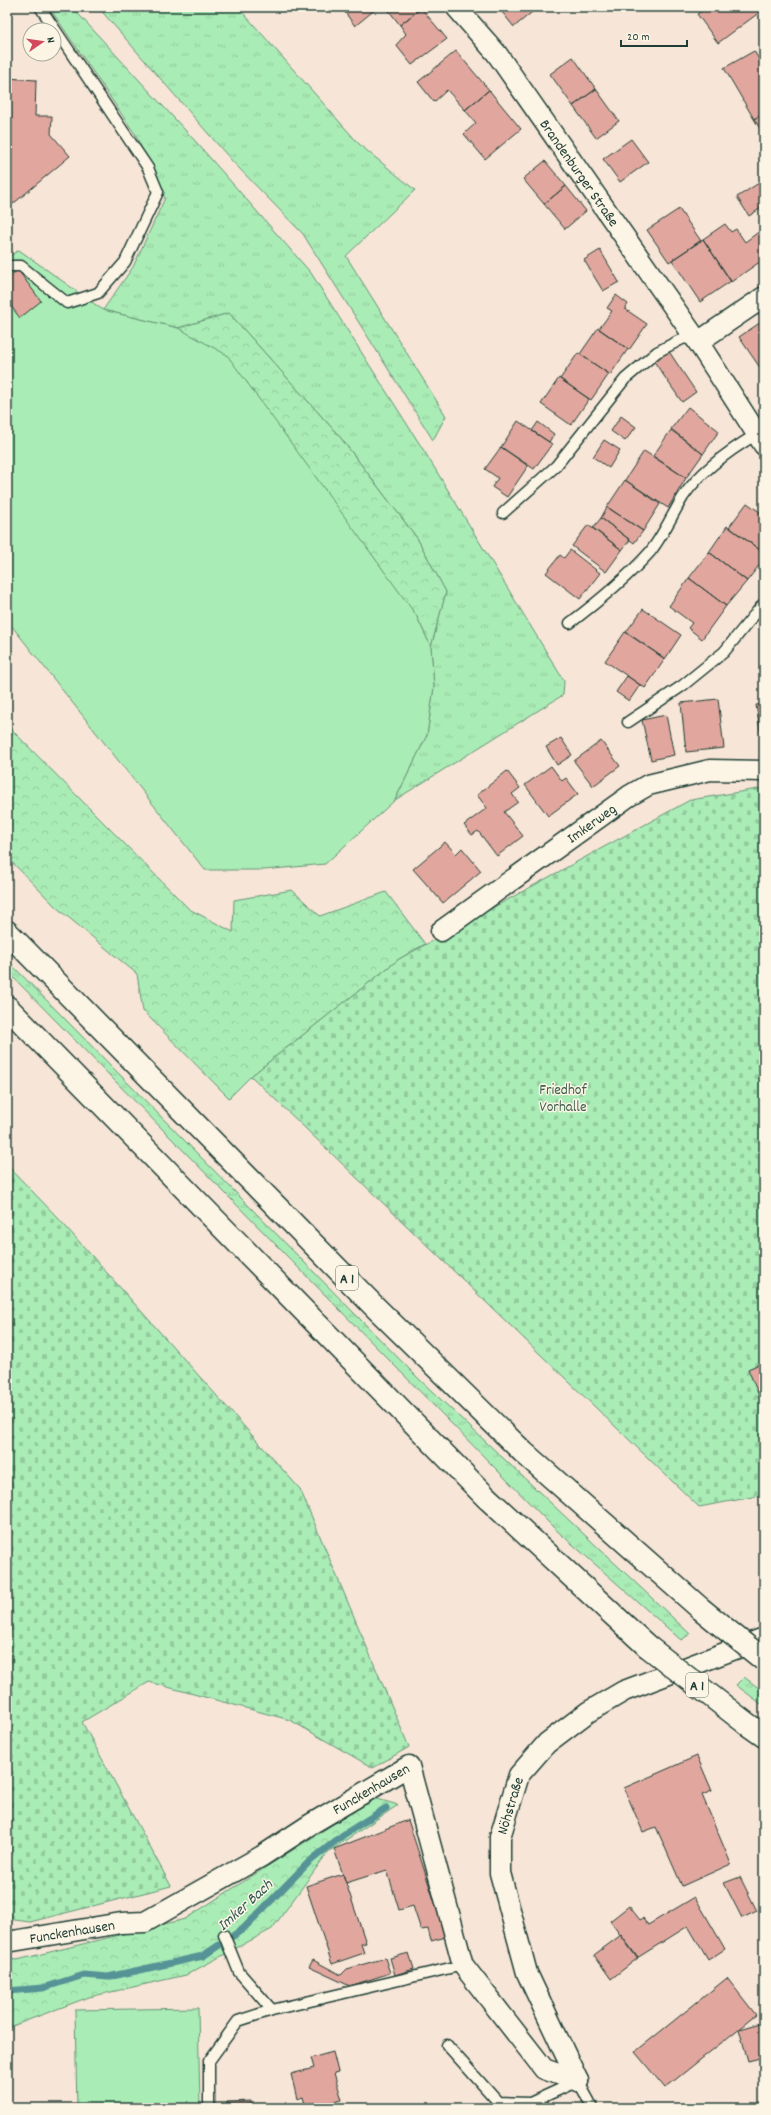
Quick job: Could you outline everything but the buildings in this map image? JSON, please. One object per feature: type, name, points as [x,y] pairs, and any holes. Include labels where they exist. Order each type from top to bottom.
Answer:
[{"type":"highway","name":"A 1","points":[[7,932],[369,1300],[523,1452],[701,1610],[764,1660]]},
{"type":"highway","name":"A 1","points":[[7,1007],[486,1498],[647,1646],[756,1730]]},
{"type":"street","name":"Brandenburger Straße","points":[[456,7],[497,54],[698,342],[760,439]]},
{"type":"street","points":[[698,342],[764,297]]},
{"type":"street","name":"Imkerweg","points":[[441,931],[629,796],[648,786],[710,770],[764,771]]},
{"type":"street","name":"Nöhstraße","points":[[578,2081],[527,1973],[500,1873],[500,1837],[520,1775],[547,1743],[588,1712],[624,1691],[764,1638]]},
{"type":"street","name":"Funckenhausen","points":[[7,1942],[121,1923],[145,1922],[262,1856],[305,1827],[409,1766],[463,1965],[544,2069],[578,2081]]},
{"type":"lane","points":[[7,266],[20,266],[67,303],[98,293],[125,262],[158,192],[148,168],[40,7]]},
{"type":"lane","points":[[503,513],[556,466],[625,379],[657,352],[684,338],[698,342]]},
{"type":"lane","points":[[570,623],[620,584],[651,550],[684,496],[707,469],[735,447],[760,439]]},
{"type":"lane","points":[[628,722],[682,686],[724,652],[764,603]]},
{"type":"lane","points":[[224,1934],[239,1972],[272,2010]]},
{"type":"lane","points":[[209,2108],[209,2061],[238,2021],[272,2010],[463,1965]]},
{"type":"lane","points":[[447,2045],[498,2102],[531,2105],[578,2081],[593,2108]]},
{"type":"green space","points":[[49,7],[72,7],[196,142],[311,273],[426,454],[564,681],[563,695],[395,800],[427,735],[434,687],[431,647],[446,592],[417,538],[340,437],[229,313],[178,328],[103,310],[133,267],[165,198],[135,134],[62,26],[62,22],[59,22]]},
{"type":"green space","points":[[98,7],[238,7],[360,145],[415,190],[346,256],[446,416],[433,440],[303,234],[233,162]]},
{"type":"green space","points":[[19,250],[103,310],[178,328],[227,355],[416,615],[431,647],[434,687],[427,735],[395,800],[325,864],[264,870],[205,870],[7,620],[7,258]]},
{"type":"green space","points":[[229,313],[340,437],[417,538],[446,592],[431,647],[416,615],[178,328]]},
{"type":"green space","points":[[7,725],[189,909],[233,932],[234,900],[292,890],[320,916],[386,892],[425,944],[399,959],[251,1076],[229,1098],[143,1011],[137,974],[56,907],[7,857]]},
{"type":"green space","name":"Friedhof Vorhalle","points":[[764,788],[764,1495],[699,1507],[251,1076],[399,959],[690,800]]},
{"type":"green space","points":[[7,960],[419,1379],[690,1634],[681,1640],[554,1528],[7,971]]},
{"type":"green space","points":[[7,1165],[58,1218],[300,1489],[409,1747],[373,1768],[290,1720],[149,1682],[82,1722],[171,1886],[30,1922],[7,1919]]},
{"type":"green space","points":[[744,1677],[764,1692],[764,1706],[736,1685]]},
{"type":"green space","points":[[374,1798],[398,1805],[328,1852],[272,1929],[186,1975],[89,1997],[7,2028],[7,1959],[17,1960],[185,1919]]},
{"type":"green space","points":[[198,2008],[200,2108],[77,2108],[75,2010]]},
{"type":"waterway","name":"Imker Bach","points":[[7,1991],[43,1988],[84,1975],[108,1977],[203,1956],[243,1929],[309,1862],[343,1835],[386,1808]]}]
